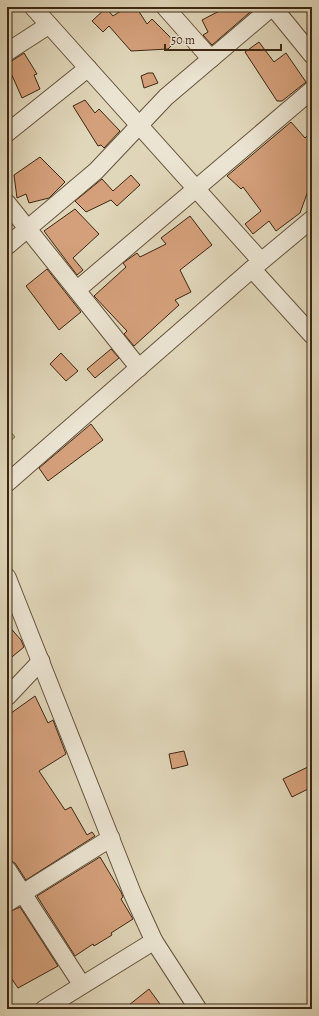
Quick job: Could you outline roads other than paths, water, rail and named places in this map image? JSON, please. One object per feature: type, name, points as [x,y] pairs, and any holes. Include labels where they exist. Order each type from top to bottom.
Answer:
[{"type":"street","points":[[33,7],[141,125],[197,189],[312,335]]},
{"type":"street","points":[[165,7],[211,59]]},
{"type":"street","points":[[7,246],[28,230],[96,171],[166,97],[273,7],[312,55]]},
{"type":"street","points":[[7,52],[49,25]]},
{"type":"street","points":[[7,133],[88,68]]},
{"type":"street","points":[[78,289],[312,90]]},
{"type":"street","points":[[7,203],[78,289],[139,368]]},
{"type":"street","points":[[7,483],[257,265],[312,219]]},
{"type":"street","points":[[7,576],[133,895],[154,941],[198,1009]]},
{"type":"street","points":[[7,696],[41,661]]},
{"type":"street","points":[[7,903],[111,838]]},
{"type":"street","points":[[7,870],[82,985]]},
{"type":"street","points":[[44,1009],[64,1004],[82,985],[154,941]]}]
